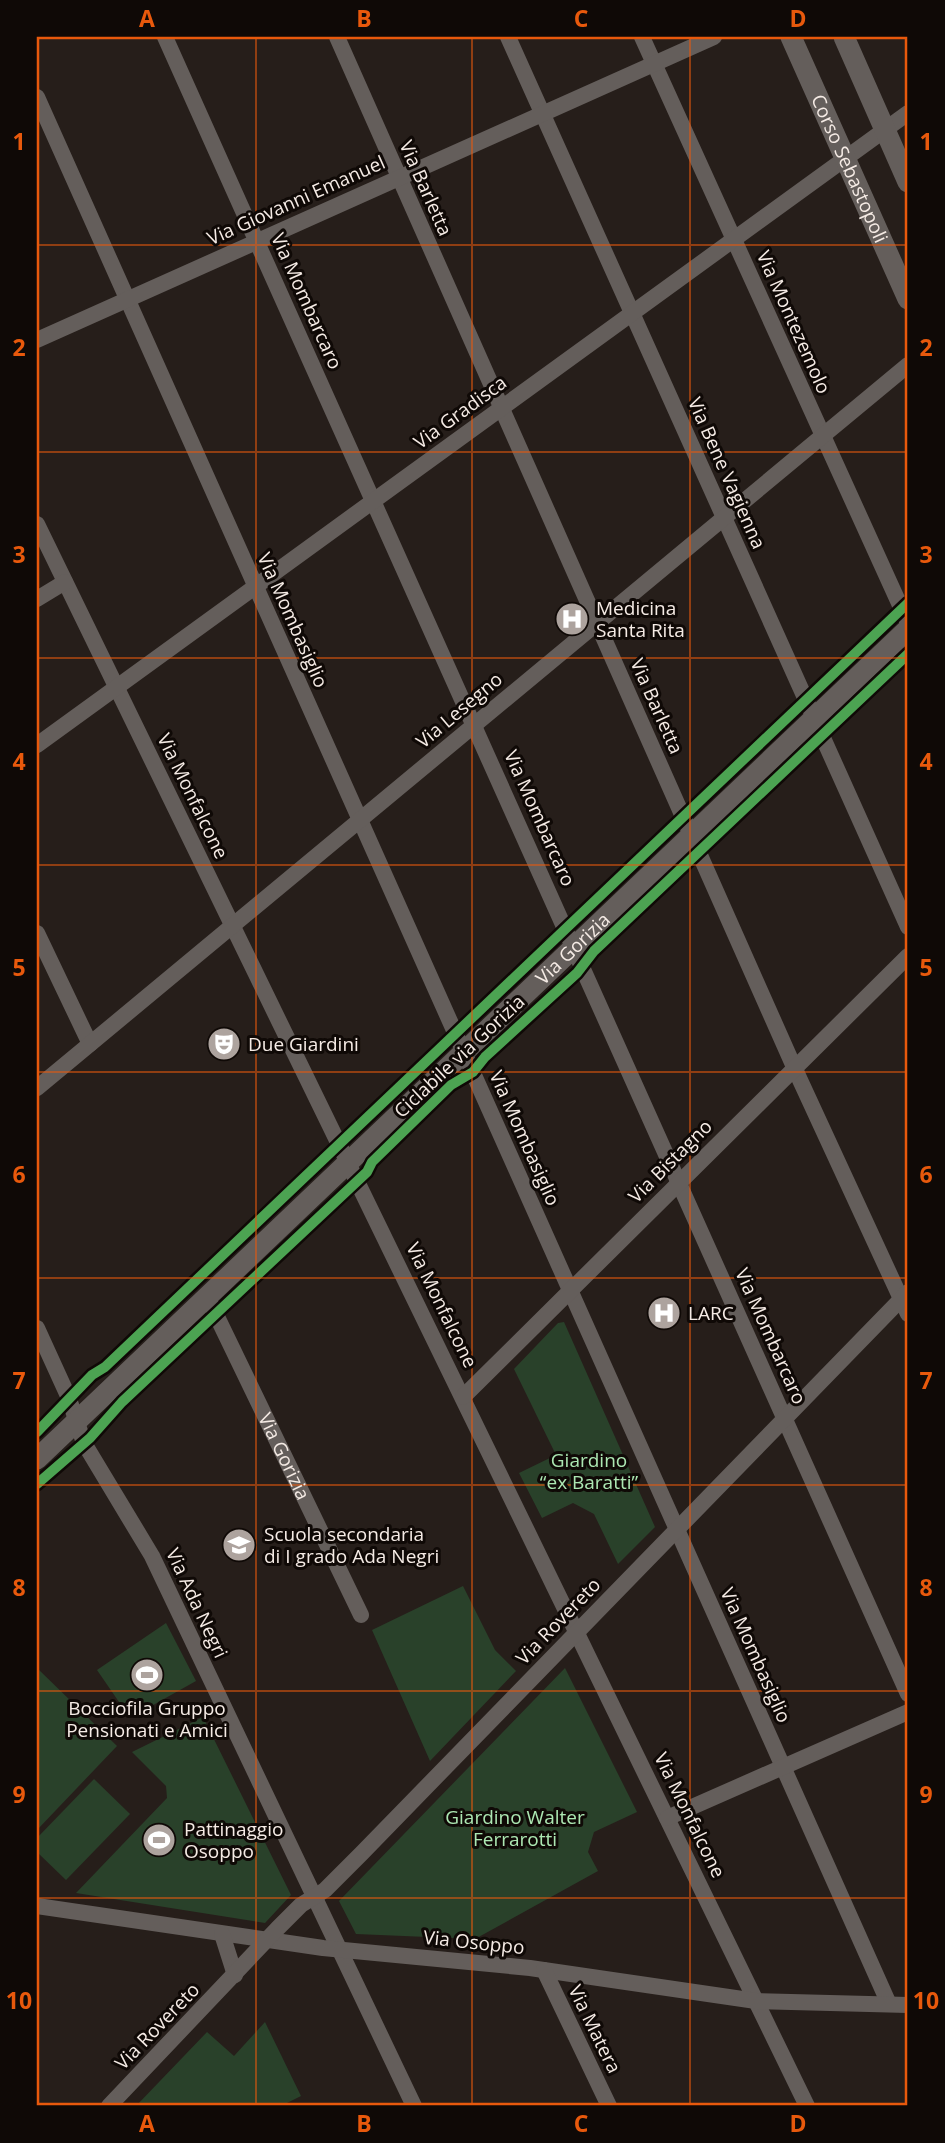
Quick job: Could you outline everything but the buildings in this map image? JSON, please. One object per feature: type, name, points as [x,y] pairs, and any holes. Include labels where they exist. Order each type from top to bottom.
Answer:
[{"type":"street","name":"Via Mombarcaro","points":[[165,37],[908,1694]]},
{"type":"street","name":"Via Barletta","points":[[337,37],[794,1067],[905,1294],[908,1314]]},
{"type":"street","name":"Via Bene Vagienna","points":[[508,37],[908,927]]},
{"type":"street","name":"Via Montezemolo","points":[[642,37],[908,623]]},
{"type":"street","name":"Via Giovanni Emanuel","points":[[37,340],[713,37]]},
{"type":"street","name":"Corso Sebastopoli","points":[[791,37],[908,299]]},
{"type":"street","points":[[844,37],[908,182]]},
{"type":"street","name":"Via Mombasiglio","points":[[37,97],[889,2004]]},
{"type":"street","name":"Via Gradisca","points":[[37,746],[908,113]]},
{"type":"street","name":"Via Lesegno","points":[[37,1088],[908,365]]},
{"type":"street","name":"Via Monfalcone","points":[[37,524],[807,2106]]},
{"type":"street","points":[[37,599],[65,582]]},
{"type":"street","name":"Via Gorizia","points":[[37,1459],[908,629]]},
{"type":"street","points":[[37,933],[90,1044]]},
{"type":"street","name":"Via Bistagno","points":[[463,1397],[908,956]]},
{"type":"street","name":"Via Rovereto","points":[[109,2106],[301,1905],[313,1899],[905,1294]]},
{"type":"street","name":"Via Gorizia","points":[[207,1297],[361,1615]]},
{"type":"street","name":"Via Ada Negri","points":[[37,1328],[84,1443],[152,1556],[313,1899],[414,2106]]},
{"type":"street","points":[[667,1818],[908,1712]]},
{"type":"street","name":"Via Osoppo","points":[[37,1906],[267,1941],[544,1970],[756,2001],[908,2005]]},
{"type":"street","points":[[222,1934],[235,1975]]},
{"type":"street","name":"Via Matera","points":[[544,1970],[609,2106]]},
{"type":"green space","name":"Giardino “ex Baratti”","points":[[564,1322],[655,1527],[618,1564],[594,1514],[573,1503],[542,1518],[519,1473],[556,1455],[514,1369],[558,1323]]},
{"type":"green space","points":[[463,1586],[495,1650],[516,1671],[430,1761],[372,1630]]},
{"type":"green space","name":"Bocciofila Gruppo Pensionati e Amici","points":[[166,1623],[196,1681],[130,1718],[97,1670]]},
{"type":"green space","points":[[37,1668],[117,1746],[37,1830]]},
{"type":"green space","name":"Giardino Walter Ferrarotti","points":[[565,1668],[637,1812],[594,1832],[588,1852],[598,1871],[475,1939],[356,1934],[339,1901]]},
{"type":"green space","points":[[203,1717],[291,1895],[265,1923],[76,1893],[167,1798],[166,1786],[132,1752]]},
{"type":"green space","points":[[94,1779],[130,1814],[66,1880],[37,1852],[37,1838]]},
{"type":"green space","points":[[265,2022],[301,2096],[281,2106],[136,2106],[207,2032],[234,2056]]},
{"type":"cycle path","name":"Ciclabile via Gorizia","points":[[37,1432],[92,1375],[105,1367],[908,603]]},
{"type":"cycle path","name":"Ciclabile via Gorizia","points":[[37,1484],[90,1438],[122,1402],[367,1172],[372,1162],[451,1085],[473,1072],[485,1057],[577,973],[594,951],[908,654]]},
{"type":"place","name":"Medicina Santa Rita","points":[[572,619]]},
{"type":"place","name":"Due Giardini","points":[[224,1044]]},
{"type":"place","name":"LARC","points":[[664,1313]]},
{"type":"place","name":"Scuola secondaria di I grado Ada Negri","points":[[239,1545]]},
{"type":"place","name":"Bocciofila Gruppo Pensionati e Amici","points":[[147,1675]]},
{"type":"place","name":"Pattinaggio Osoppo","points":[[159,1840]]}]
